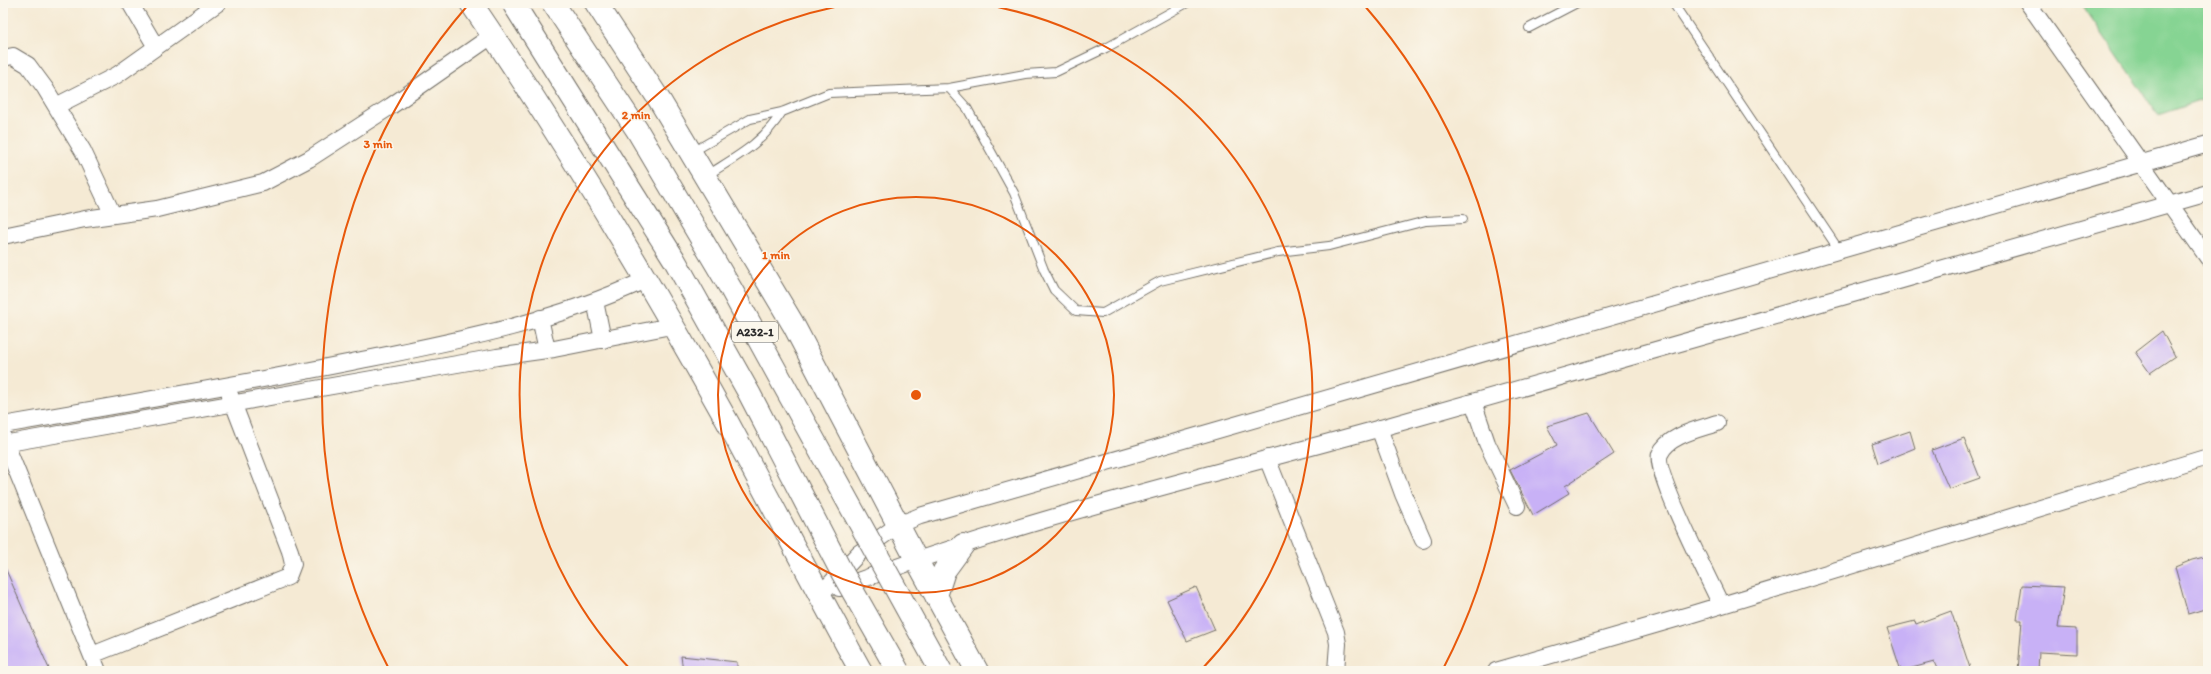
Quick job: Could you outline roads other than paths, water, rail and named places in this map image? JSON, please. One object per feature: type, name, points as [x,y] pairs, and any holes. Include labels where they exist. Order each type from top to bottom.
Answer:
[{"type":"highway","points":[[471,3],[493,35],[645,280],[726,420],[819,596],[861,671]]},
{"type":"highway","name":"A232-1","points":[[513,3],[674,259],[749,393],[839,567],[898,671]]},
{"type":"highway","name":"A232-1","points":[[553,3],[637,130],[731,289],[941,671]]},
{"type":"highway","points":[[596,3],[706,176],[793,324],[916,559],[978,671]]},
{"type":"highway","points":[[936,596],[944,571],[963,545]]},
{"type":"street","points":[[130,3],[156,47]]},
{"type":"street","points":[[56,106],[117,75],[218,3]]},
{"type":"street","points":[[2028,3],[2208,258]]},
{"type":"street","points":[[3,236],[85,219],[157,209],[264,183],[309,159],[384,110],[493,35]]},
{"type":"street","points":[[3,58],[13,56],[28,66],[56,106],[83,151],[113,215]]},
{"type":"street","points":[[819,596],[859,553],[898,525],[936,511],[2141,162],[2208,144]]},
{"type":"street","points":[[819,596],[916,559],[1090,506],[1473,402],[2208,193]]},
{"type":"street","points":[[3,425],[228,386],[448,342],[540,318],[595,301],[645,280]]},
{"type":"street","points":[[595,301],[603,340]]},
{"type":"street","points":[[540,318],[548,350]]},
{"type":"street","points":[[98,671],[4,442],[233,404],[496,357],[548,350],[671,326]]},
{"type":"street","points":[[92,655],[288,577],[293,564],[290,551],[233,404],[228,386]]},
{"type":"street","points":[[1473,402],[1488,443],[1517,506]]},
{"type":"street","points":[[1717,423],[1681,436],[1668,444],[1660,455],[1659,468],[1673,503],[1721,605]]},
{"type":"street","points":[[1378,428],[1403,494],[1423,540]]},
{"type":"street","points":[[1505,670],[2208,457]]},
{"type":"street","points":[[1267,458],[1336,632],[1338,644],[1336,671]]},
{"type":"lane","points":[[691,152],[750,119],[782,112],[829,93],[949,88],[1025,74],[1056,72],[1106,48],[1187,3]]},
{"type":"lane","points":[[1529,28],[1576,3]]},
{"type":"lane","points":[[1673,3],[1839,250]]},
{"type":"lane","points":[[949,88],[967,108],[1014,193],[1044,270],[1054,290],[1076,311],[1103,313],[1160,281],[1183,274],[1278,252],[1329,246],[1426,221],[1463,219]]},
{"type":"lane","points":[[706,176],[755,145],[770,130],[782,112]]}]
